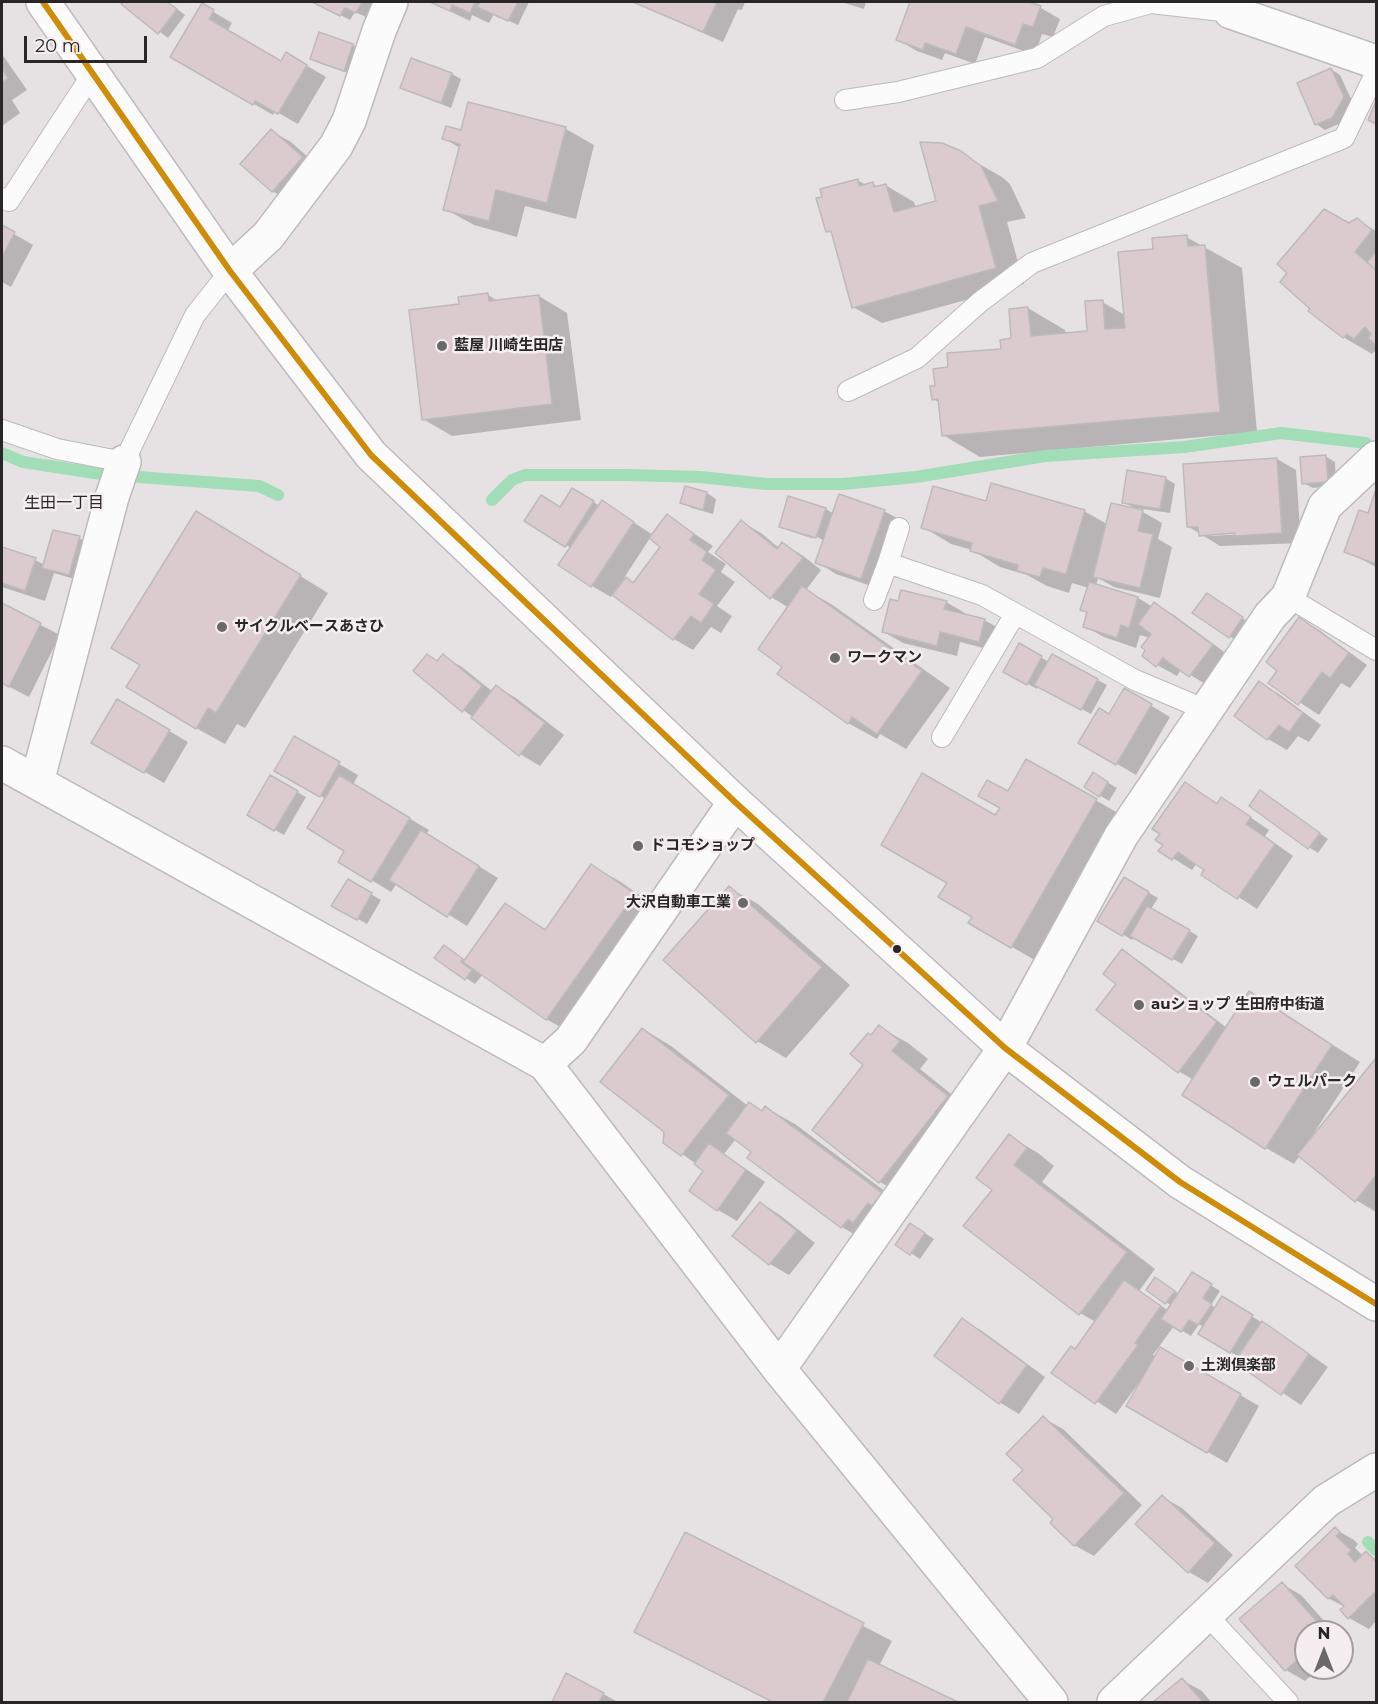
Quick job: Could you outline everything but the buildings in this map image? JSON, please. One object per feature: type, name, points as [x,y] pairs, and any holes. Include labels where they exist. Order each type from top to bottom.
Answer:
[{"type":"street","points":[[43,2],[230,271],[371,455],[735,802],[1005,1048],[1180,1182],[1377,1304]]},
{"type":"street","points":[[230,271],[268,236],[336,146],[349,121],[391,2]]},
{"type":"street","points":[[1230,7],[1377,62]]},
{"type":"street","points":[[779,1369],[1005,1048],[1120,836],[1270,616],[1288,597],[1325,506],[1377,458]]},
{"type":"street","points":[[37,782],[112,497],[124,462]]},
{"type":"street","points":[[2,763],[544,1064],[779,1369],[1052,1702]]},
{"type":"street","points":[[544,1064],[571,1040],[735,802]]},
{"type":"street","points":[[1114,1702],[1326,1501],[1377,1470]]},
{"type":"lane","points":[[845,100],[898,92],[1037,58],[1104,16],[1151,3],[1230,7]]},
{"type":"lane","points":[[848,391],[917,358],[980,302],[1032,263],[1344,138],[1377,72]]},
{"type":"lane","points":[[2,198],[9,201],[93,73]]},
{"type":"lane","points":[[2,430],[57,449],[124,462],[195,315],[230,271]]},
{"type":"lane","points":[[874,600],[898,528]]},
{"type":"lane","points":[[888,563],[982,595],[1135,680],[1206,710]]},
{"type":"lane","points":[[1288,597],[1377,650]]},
{"type":"lane","points":[[942,737],[1016,614]]},
{"type":"lane","points":[[1207,1615],[1288,1702]]},
{"type":"waterway","points":[[492,500],[512,480],[525,475],[700,477],[766,484],[843,484],[916,477],[1045,456],[1184,447],[1281,433],[1366,443]]},
{"type":"waterway","points":[[2,453],[23,462],[101,474]]},
{"type":"waterway","points":[[138,477],[259,486],[278,495]]},
{"type":"waterway","points":[[1368,1542],[1376,1550]]},
{"type":"transit line","points":[[43,2],[230,271],[371,455],[735,802],[1005,1048],[1180,1182],[1376,1304]]},
{"type":"place","name":"藍屋 川崎生田店","points":[[442,346]]},
{"type":"place","name":"サイクルベースあさひ","points":[[222,627]]},
{"type":"place","name":"ワークマン","points":[[835,658]]},
{"type":"place","name":"ドコモショップ","points":[[638,846]]},
{"type":"place","name":"大沢自動車工業","points":[[743,903]]},
{"type":"place","name":"auショップ 生田府中街道","points":[[1139,1005]]},
{"type":"place","name":"ウェルパーク","points":[[1255,1082]]},
{"type":"place","name":"土渕倶楽部","points":[[1189,1366]]},
{"type":"district","name":"生田一丁目","points":[[64,503]]}]
